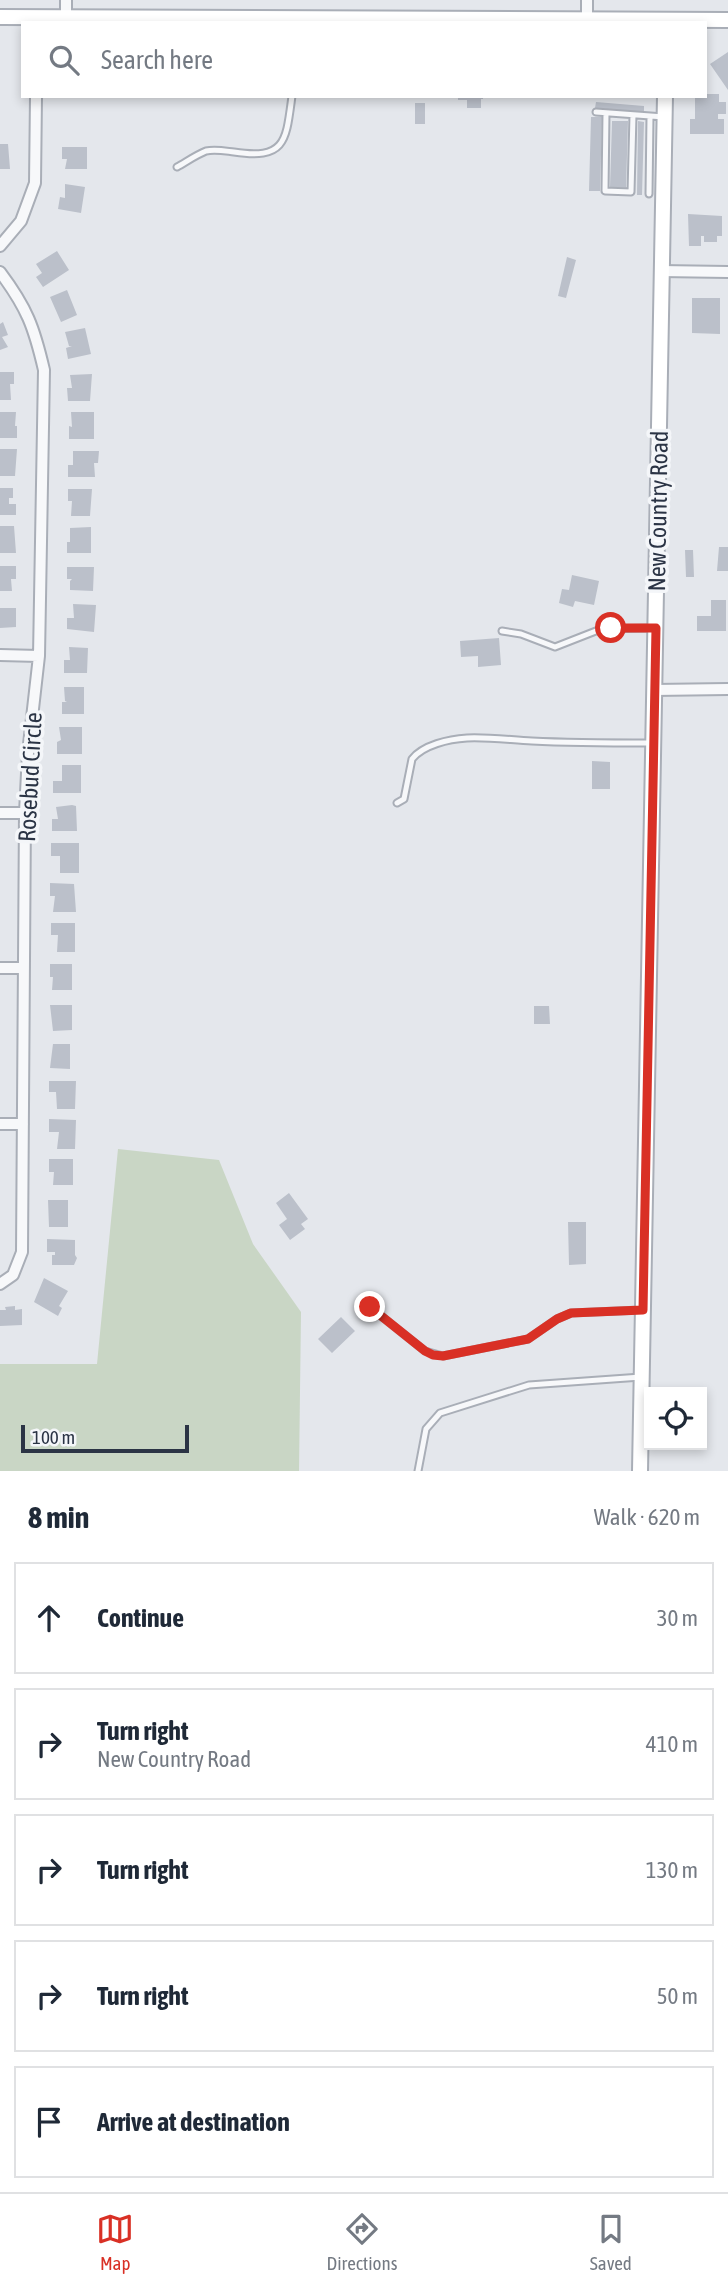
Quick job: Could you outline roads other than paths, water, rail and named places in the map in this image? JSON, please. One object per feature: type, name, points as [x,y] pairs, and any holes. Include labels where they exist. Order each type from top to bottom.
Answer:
[{"type":"street","points":[[66,0],[66,17]]},
{"type":"street","points":[[0,17],[35,20],[66,17],[593,21],[587,0]]},
{"type":"street","points":[[698,21],[728,20]]},
{"type":"street","points":[[0,246],[21,221],[35,183],[36,98]]},
{"type":"street","name":"New Country Road","points":[[640,1471],[656,628],[660,271],[657,117],[664,98]]},
{"type":"street","points":[[660,271],[728,272]]},
{"type":"street","name":"Rosebud Circle","points":[[0,272],[18,297],[34,330],[44,370],[39,656],[28,753],[26,813],[22,1252],[13,1275],[0,1284]]},
{"type":"street","points":[[0,655],[39,656]]},
{"type":"street","points":[[654,690],[728,689]]},
{"type":"street","points":[[0,813],[26,813]]},
{"type":"street","points":[[0,968],[24,968]]},
{"type":"street","points":[[0,1124],[23,1124]]},
{"type":"lane","points":[[177,167],[208,151],[253,155],[269,153],[280,145],[288,130],[292,98]]},
{"type":"lane","points":[[596,112],[657,117],[649,194]]},
{"type":"lane","points":[[607,113],[605,191],[631,191],[632,115]]},
{"type":"lane","points":[[502,631],[521,634],[555,647],[601,629],[656,628]]},
{"type":"lane","points":[[397,803],[404,799],[406,794],[415,755],[450,741],[467,738],[653,743]]},
{"type":"lane","points":[[370,1307],[425,1351],[443,1356],[528,1339],[557,1319],[571,1313],[643,1310]]},
{"type":"lane","points":[[418,1471],[426,1429],[440,1413],[529,1385],[641,1377]]}]
